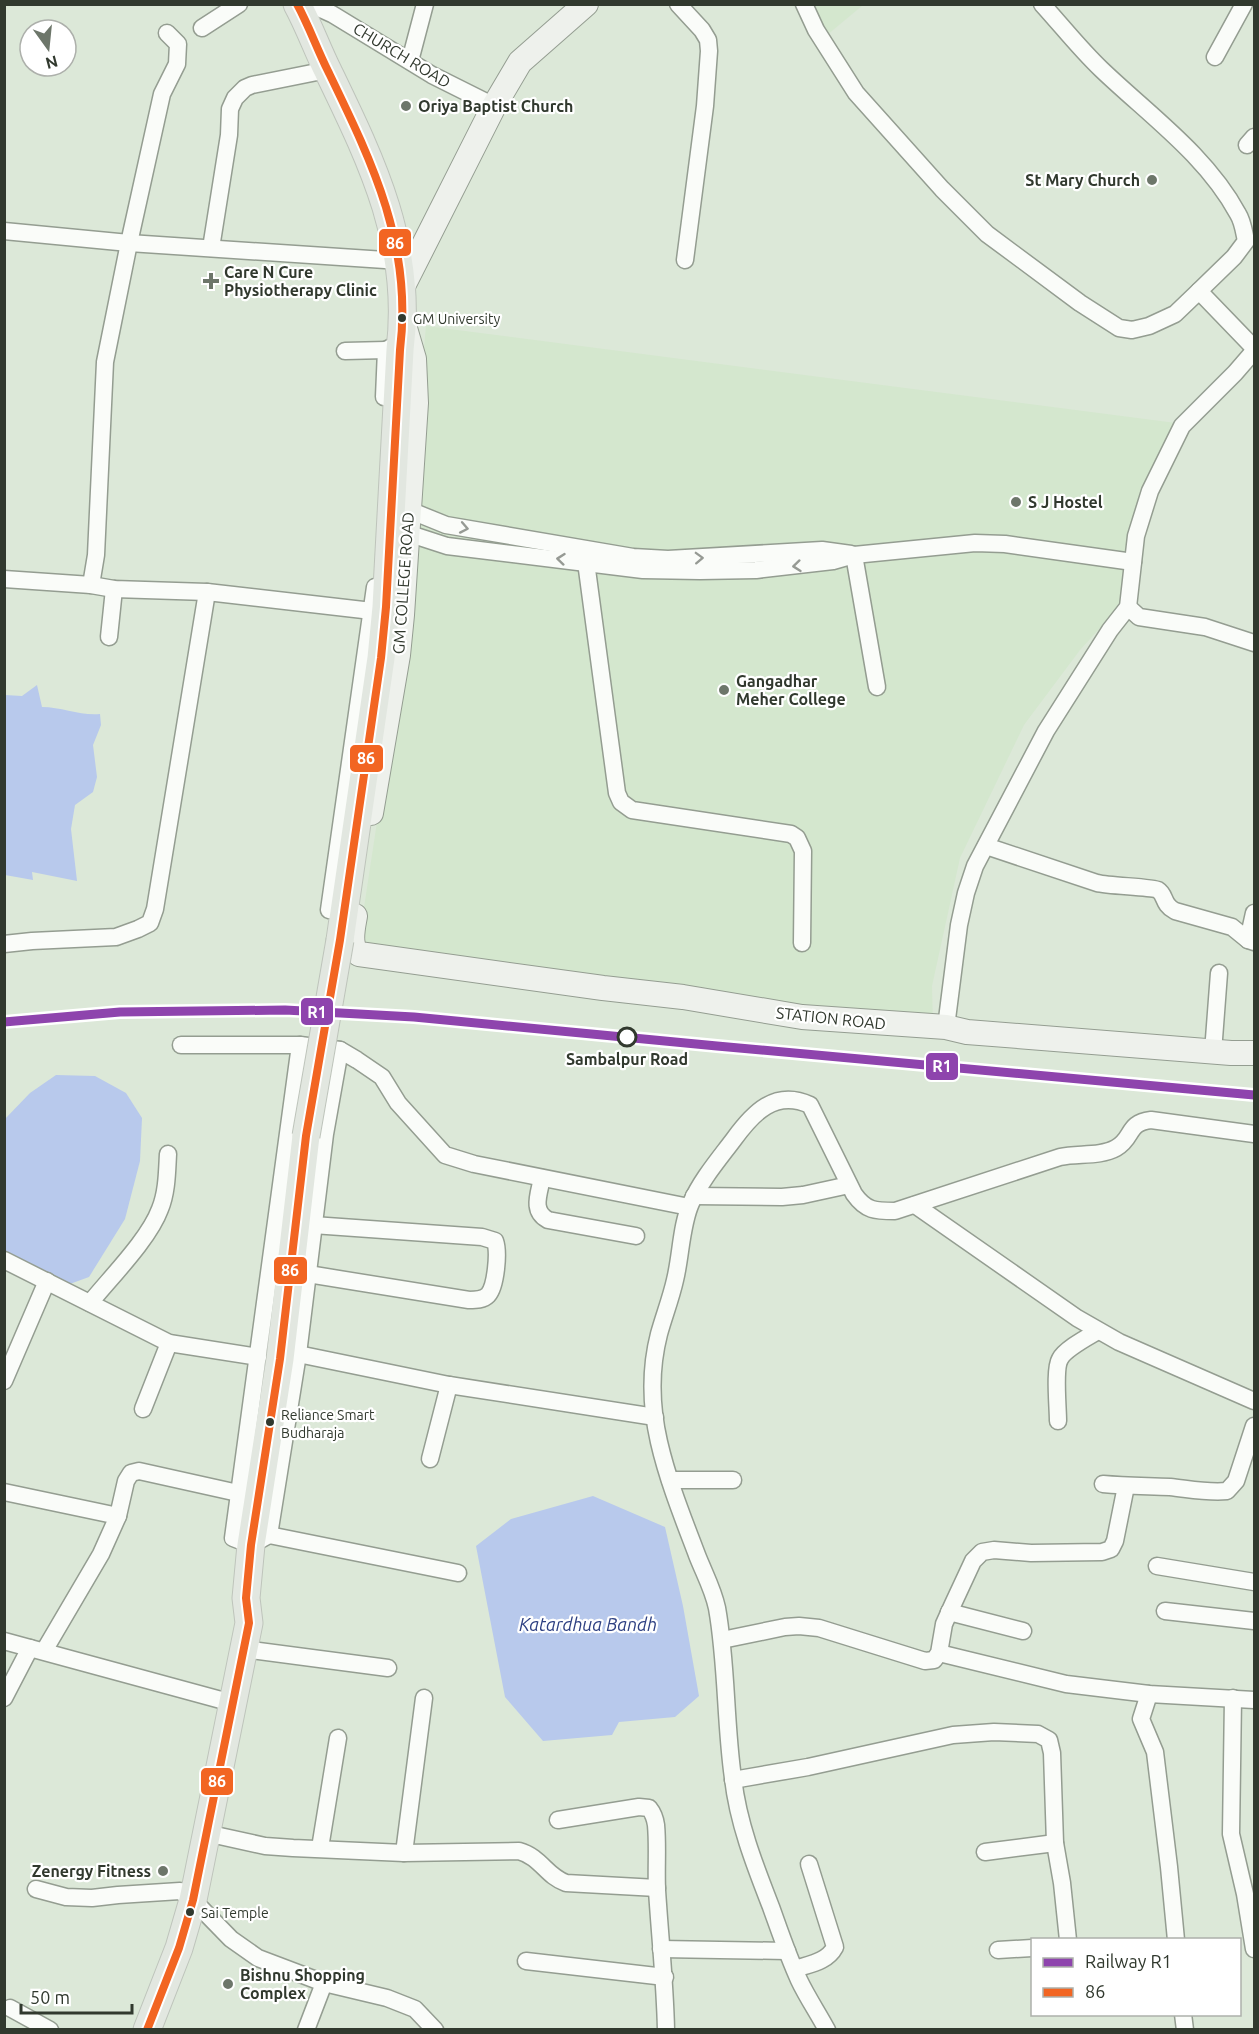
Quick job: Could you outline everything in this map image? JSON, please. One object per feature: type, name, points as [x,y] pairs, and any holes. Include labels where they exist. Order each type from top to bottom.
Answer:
[{"type":"main road","points":[[147,2030],[178,1948],[236,1620],[246,1598],[259,1532],[306,1136],[340,940],[381,658],[387,595],[401,290],[400,261],[387,206],[376,177],[347,108],[297,4]]},
{"type":"main road","points":[[128,2030],[186,1895],[207,1833],[249,1623],[246,1598]]},
{"type":"street","points":[[202,28],[239,4]]},
{"type":"street","name":"CHURCH ROAD","points":[[310,4],[332,14],[432,75],[494,106]]},
{"type":"street","points":[[410,61],[425,4]]},
{"type":"street","points":[[401,290],[494,106],[520,62],[586,4]]},
{"type":"street","points":[[678,4],[702,30],[708,40],[709,51],[705,106],[685,260]]},
{"type":"street","points":[[804,4],[816,30],[856,93],[942,189],[987,234],[1080,303],[1119,328],[1132,330],[1149,326],[1174,314],[1234,257],[1246,241],[1239,216],[1219,185],[1181,142],[1141,103],[1101,69],[1042,4]]},
{"type":"street","points":[[1215,57],[1244,4]]},
{"type":"street","points":[[91,585],[96,555],[105,362],[162,94],[177,64],[178,44],[167,33]]},
{"type":"street","points":[[211,248],[229,135],[230,109],[235,98],[245,88],[252,85],[327,70]]},
{"type":"street","points":[[4,231],[129,243],[400,261]]},
{"type":"street","points":[[946,1027],[959,925],[975,867],[1046,731],[1110,630],[1128,607],[1136,536],[1150,491],[1182,426],[1235,373],[1254,350],[1199,291]]},
{"type":"street","points":[[329,910],[380,549],[397,341],[345,351]]},
{"type":"street","name":"GM COLLEGE ROAD","points":[[355,951],[352,945],[354,919],[398,655],[408,522],[416,403],[414,359],[397,341]]},
{"type":"street","points":[[408,522],[447,546],[643,570],[700,572],[756,570],[833,561],[854,555],[975,543],[1005,544],[1133,562]]},
{"type":"street","points":[[408,522],[446,525],[633,557],[697,558],[822,550],[854,555]]},
{"type":"street","points":[[854,555],[877,687]]},
{"type":"street","points":[[586,562],[617,793],[621,802],[632,810],[791,834],[797,838],[803,851],[802,943]]},
{"type":"street","points":[[4,579],[91,585],[114,589],[207,592],[372,611]]},
{"type":"street","points":[[109,637],[114,589]]},
{"type":"street","points":[[4,944],[116,938],[150,923],[155,909],[207,592]]},
{"type":"street","points":[[1128,607],[1139,617],[1205,627],[1254,643]]},
{"type":"street","points":[[986,846],[1097,883],[1155,889],[1162,895],[1168,907],[1175,911],[1232,927],[1251,941]]},
{"type":"street","points":[[1251,941],[1254,913]]},
{"type":"street","name":"STATION ROAD","points":[[355,951],[359,954],[683,997],[802,1017],[946,1027],[967,1032],[1213,1052],[1254,1053]]},
{"type":"street","points":[[1213,1052],[1219,974]]},
{"type":"street","points":[[182,1045],[300,1045],[340,1050],[382,1077],[398,1103],[445,1155],[474,1164],[542,1178],[691,1202],[803,1195],[849,1185]]},
{"type":"street","points":[[300,1045],[232,1538],[259,1532],[458,1573]]},
{"type":"street","points":[[259,1532],[298,1354],[325,1134],[340,1050]]},
{"type":"street","points":[[827,2030],[787,1951],[743,1827],[733,1780],[722,1640],[711,1585],[685,1524],[659,1441],[652,1389],[655,1352],[675,1280],[691,1202],[720,1157],[753,1114],[766,1105],[786,1100],[801,1101],[810,1105],[849,1185],[862,1206],[878,1211],[895,1211],[915,1205],[1051,1159],[1075,1154],[1107,1152],[1125,1141],[1134,1126],[1141,1122],[1151,1120],[1254,1134]]},
{"type":"street","points":[[90,1303],[150,1229],[160,1210],[165,1195],[168,1154]]},
{"type":"street","points":[[542,1178],[537,1200],[541,1216],[548,1220],[636,1236]]},
{"type":"street","points":[[915,1205],[1098,1331],[1254,1401]]},
{"type":"street","points":[[308,1274],[469,1300],[480,1299],[493,1287],[498,1249],[495,1241],[482,1237],[313,1225]]},
{"type":"street","points":[[4,1260],[169,1343],[258,1358]]},
{"type":"street","points":[[6,1376],[47,1281]]},
{"type":"street","points":[[1058,1421],[1060,1359],[1066,1352],[1098,1331]]},
{"type":"street","points":[[143,1409],[169,1343]]},
{"type":"street","points":[[298,1354],[449,1385],[656,1418]]},
{"type":"street","points":[[430,1459],[449,1385]]},
{"type":"street","points":[[1103,1484],[1227,1491],[1236,1481],[1254,1426]]},
{"type":"street","points":[[4,1698],[101,1554],[118,1516],[126,1480],[131,1473],[139,1471],[238,1492]]},
{"type":"street","points":[[670,1480],[733,1480]]},
{"type":"street","points":[[722,1640],[799,1626],[819,1628],[925,1661],[933,1660],[939,1653],[944,1624],[949,1612],[973,1561],[982,1552],[994,1550],[1031,1553],[1102,1552],[1111,1549],[1126,1486]]},
{"type":"street","points":[[4,1492],[118,1516]]},
{"type":"street","points":[[1157,1566],[1254,1582]]},
{"type":"street","points":[[1165,1611],[1254,1621]]},
{"type":"street","points":[[949,1612],[1023,1631]]},
{"type":"street","points":[[4,1641],[221,1700]]},
{"type":"street","points":[[244,1649],[388,1668]]},
{"type":"street","points":[[939,1653],[1066,1684],[1149,1694],[1254,1700]]},
{"type":"street","points":[[1149,1694],[1141,1719],[1155,1752],[1176,1938]]},
{"type":"street","points":[[404,1853],[424,1698]]},
{"type":"street","points":[[1233,1698],[1231,1834],[1245,1894],[1254,1949]]},
{"type":"street","points":[[733,1780],[808,1767],[953,1735],[994,1732],[1038,1734],[1049,1740],[1052,1753],[1055,1843],[1068,1938]]},
{"type":"street","points":[[320,1848],[338,1738]]},
{"type":"street","points":[[558,1820],[639,1807],[649,1808],[653,1813],[656,1825],[657,1888],[665,1977],[666,2030]]},
{"type":"street","points":[[207,1833],[265,1846],[404,1853],[519,1851],[530,1854],[557,1880],[566,1883],[657,1888]]},
{"type":"street","points":[[985,1852],[1055,1843]]},
{"type":"street","points":[[795,1969],[823,1960],[831,1955],[835,1947],[809,1864]]},
{"type":"street","points":[[36,1889],[66,1897],[186,1895],[231,1939],[258,1958],[324,1983],[387,1998],[416,2008],[435,2030]]},
{"type":"street","points":[[998,1950],[1031,1948]]},
{"type":"street","points":[[661,1949],[787,1951]]},
{"type":"street","points":[[526,1961],[665,1977]]},
{"type":"street","points":[[306,2030],[324,1983]]},
{"type":"street","points":[[10,2008],[50,2030]]},
{"type":"shaded area","points":[[810,5],[863,5],[827,35]]},
{"type":"shaded area","name":"Gangadhar Meher College","points":[[426,326],[1176,423],[1121,605],[1080,650],[1024,725],[960,858],[932,986],[933,1022],[806,1010],[354,946],[361,927],[386,763]]},
{"type":"water","points":[[37,685],[42,707],[100,714],[101,725],[93,745],[97,777],[93,792],[75,805],[71,829],[77,881],[32,872],[33,880],[5,875],[5,695],[22,696]]},
{"type":"water","points":[[56,1075],[95,1076],[126,1093],[142,1118],[140,1161],[125,1219],[89,1277],[67,1285],[5,1251],[4,1120],[30,1093]]},
{"type":"water","name":"Katardhua Bandh","points":[[593,1496],[665,1527],[683,1606],[699,1696],[675,1717],[619,1722],[612,1735],[543,1741],[505,1697],[476,1546],[511,1519]]},
{"type":"rail line","name":"R1","points":[[4,1022],[120,1012],[285,1010],[414,1017],[1254,1095]]},
{"type":"transit line","name":"86","points":[[147,2030],[179,1948],[193,1900],[249,1623],[246,1598],[251,1545],[280,1359],[306,1136],[340,940],[381,658],[386,607],[402,312],[395,240],[374,172],[360,138],[297,4]]},
{"type":"place","name":"Oriya Baptist Church","points":[[406,106]]},
{"type":"place","name":"St Mary Church","points":[[1152,180]]},
{"type":"place","name":"Care N Cure Physiotherapy Clinic","points":[[211,281]]},
{"type":"place","name":"GM University","points":[[402,318]]},
{"type":"place","name":"S J Hostel","points":[[1016,502]]},
{"type":"place","name":"Gangadhar Meher College","points":[[724,690]]},
{"type":"place","name":"Sambalpur Road","points":[[627,1037]]},
{"type":"place","name":"Reliance Smart Budharaja","points":[[270,1422]]},
{"type":"place","name":"Zenergy Fitness","points":[[163,1871]]},
{"type":"place","name":"Sai Temple","points":[[190,1912]]},
{"type":"place","name":"Bishnu Shopping Complex","points":[[228,1984]]}]
